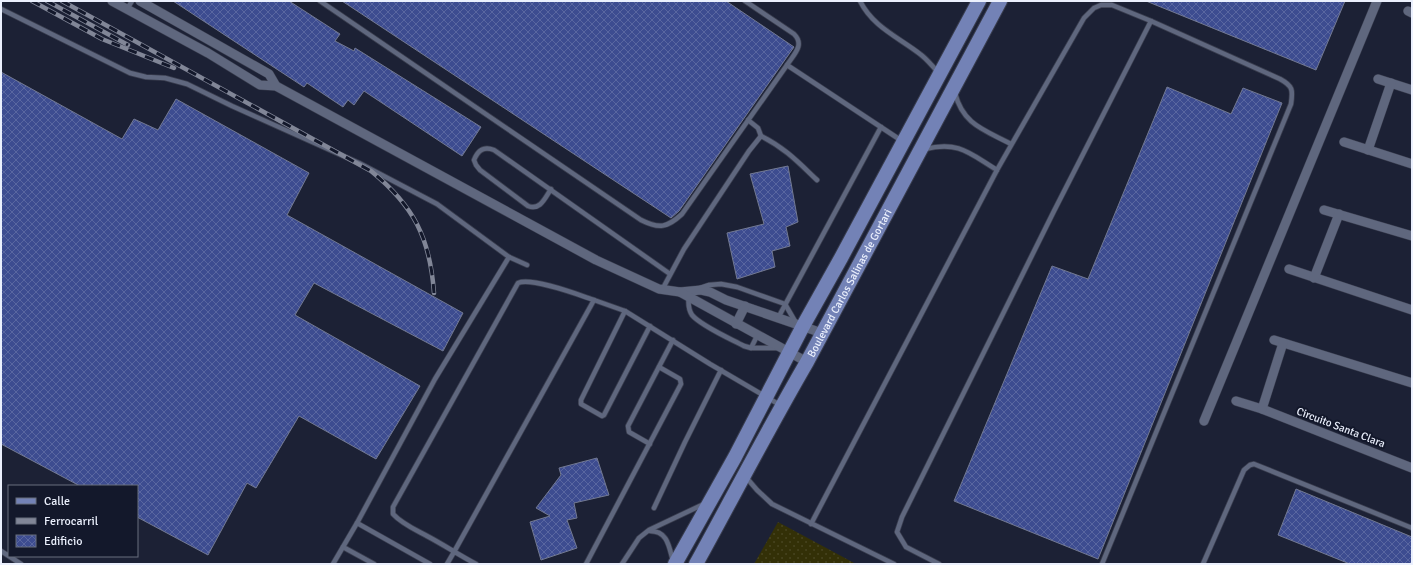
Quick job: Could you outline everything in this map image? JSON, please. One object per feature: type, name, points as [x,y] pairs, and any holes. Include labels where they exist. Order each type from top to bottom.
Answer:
[{"type":"main road","name":"Boulevard Carlos Salinas de Gortari","points":[[674,564],[735,457],[766,397],[784,350],[800,325],[904,142],[979,1]]},
{"type":"main road","name":"Boulevard Carlos Salinas de Gortari","points":[[696,564],[745,476],[781,406],[807,362],[1000,1]]},
{"type":"street","points":[[112,1],[208,53],[260,85],[276,86],[596,260],[648,285],[662,290],[690,294],[710,292],[822,333]]},
{"type":"street","points":[[140,1],[269,74],[276,86]]},
{"type":"street","points":[[1204,422],[1377,1]]},
{"type":"street","points":[[1378,79],[1412,90]]},
{"type":"street","points":[[1368,150],[1391,83]]},
{"type":"street","points":[[1344,142],[1412,164]]},
{"type":"street","points":[[1324,210],[1412,236]]},
{"type":"street","points":[[1314,278],[1338,214]]},
{"type":"street","points":[[1289,269],[1412,310]]},
{"type":"street","points":[[690,294],[736,324],[807,362]]},
{"type":"street","points":[[736,324],[745,306]]},
{"type":"street","points":[[1262,409],[1278,341],[1412,383]]},
{"type":"street","name":"Circuito Santa Clara","points":[[1236,401],[1262,409],[1412,468]]},
{"type":"lane","points":[[127,9],[132,1]]},
{"type":"lane","points":[[320,1],[641,220],[650,224],[662,226],[672,223],[682,214],[797,50],[800,43],[799,38],[794,34],[746,1]]},
{"type":"lane","points":[[860,1],[872,19],[920,54],[939,74]]},
{"type":"lane","points":[[811,524],[996,170],[1084,18],[1094,8],[1101,4],[1112,5],[1280,79],[1289,84],[1293,93],[1291,104],[1102,564]]},
{"type":"lane","points":[[1,9],[130,73],[146,77],[165,78],[187,84],[232,106],[359,163],[438,204],[509,257],[527,265]]},
{"type":"lane","points":[[939,564],[906,548],[897,532],[902,517],[1050,218],[1151,21]]},
{"type":"lane","points":[[787,64],[904,142]]},
{"type":"lane","points":[[953,89],[964,116],[976,126],[1012,144]]},
{"type":"lane","points":[[748,120],[758,128],[761,136],[775,143],[787,152],[817,180]]},
{"type":"lane","points":[[778,318],[881,127]]},
{"type":"lane","points":[[662,290],[684,249],[749,151],[761,136]]},
{"type":"lane","points":[[921,150],[934,146],[949,146],[962,149],[996,170]]},
{"type":"lane","points":[[551,189],[541,204],[532,208],[480,170],[474,160],[481,149],[488,148],[494,150],[551,189],[670,274]]},
{"type":"lane","points":[[333,564],[357,523],[435,379],[509,257]]},
{"type":"lane","points":[[476,564],[396,517],[393,514],[394,507],[518,283],[540,284],[625,311],[781,406]]},
{"type":"lane","points":[[784,350],[751,348],[744,346],[697,319],[690,310],[688,304],[690,294],[709,285],[721,284],[737,287],[785,304],[800,325]]},
{"type":"lane","points":[[447,564],[594,300]]},
{"type":"lane","points":[[625,311],[581,400],[581,404],[584,406],[602,416],[604,415],[650,326]]},
{"type":"lane","points":[[751,348],[757,336]]},
{"type":"lane","points":[[650,444],[631,434],[627,428],[673,340]]},
{"type":"lane","points":[[586,564],[650,444],[681,382],[680,379],[659,367]]},
{"type":"lane","points":[[654,508],[721,370]]},
{"type":"lane","points":[[1203,564],[1244,470],[1250,465],[1254,464],[1412,528]]},
{"type":"lane","points":[[745,476],[772,504],[894,564]]},
{"type":"lane","points":[[622,564],[639,538],[649,530],[710,501]]},
{"type":"lane","points":[[357,523],[430,564]]},
{"type":"lane","points":[[649,530],[656,531],[664,536],[674,564]]},
{"type":"lane","points":[[343,547],[374,564]]},
{"type":"lane","points":[[10,557],[21,564]]},
{"type":"shaded area","points":[[778,522],[856,564],[754,564]]},
{"type":"building","points":[[173,1],[289,1],[340,34],[335,41],[354,51],[355,48],[481,127],[462,156],[364,91],[354,105],[348,100],[343,107],[307,83],[304,87]]},
{"type":"building","points":[[342,1],[726,1],[794,47],[679,211],[671,218]]},
{"type":"building","points":[[1146,1],[1345,1],[1316,70]]},
{"type":"building","points":[[1,72],[122,139],[134,119],[158,130],[176,99],[309,173],[287,215],[463,313],[443,351],[314,283],[295,315],[420,386],[376,459],[299,416],[256,488],[247,483],[208,555],[138,518],[138,485],[78,485],[1,444]]},
{"type":"building","points":[[1167,87],[1231,114],[1243,88],[1282,103],[1098,559],[954,501],[1052,266],[1088,279]]},
{"type":"building","points":[[788,166],[798,222],[786,227],[790,246],[772,251],[775,267],[737,279],[727,233],[764,224],[750,174]]},
{"type":"building","points":[[597,458],[609,495],[574,503],[577,518],[567,520],[577,548],[541,560],[530,522],[550,516],[536,508],[561,475],[559,468]]},
{"type":"building","points":[[1296,489],[1412,537],[1412,564],[1350,564],[1278,535]]},
{"type":"railway","points":[[32,1],[102,39],[174,68]]},
{"type":"railway","points":[[47,1],[128,45]]},
{"type":"railway","points":[[62,1],[371,171],[398,197],[409,210],[417,224],[424,239],[429,256],[434,293]]}]
